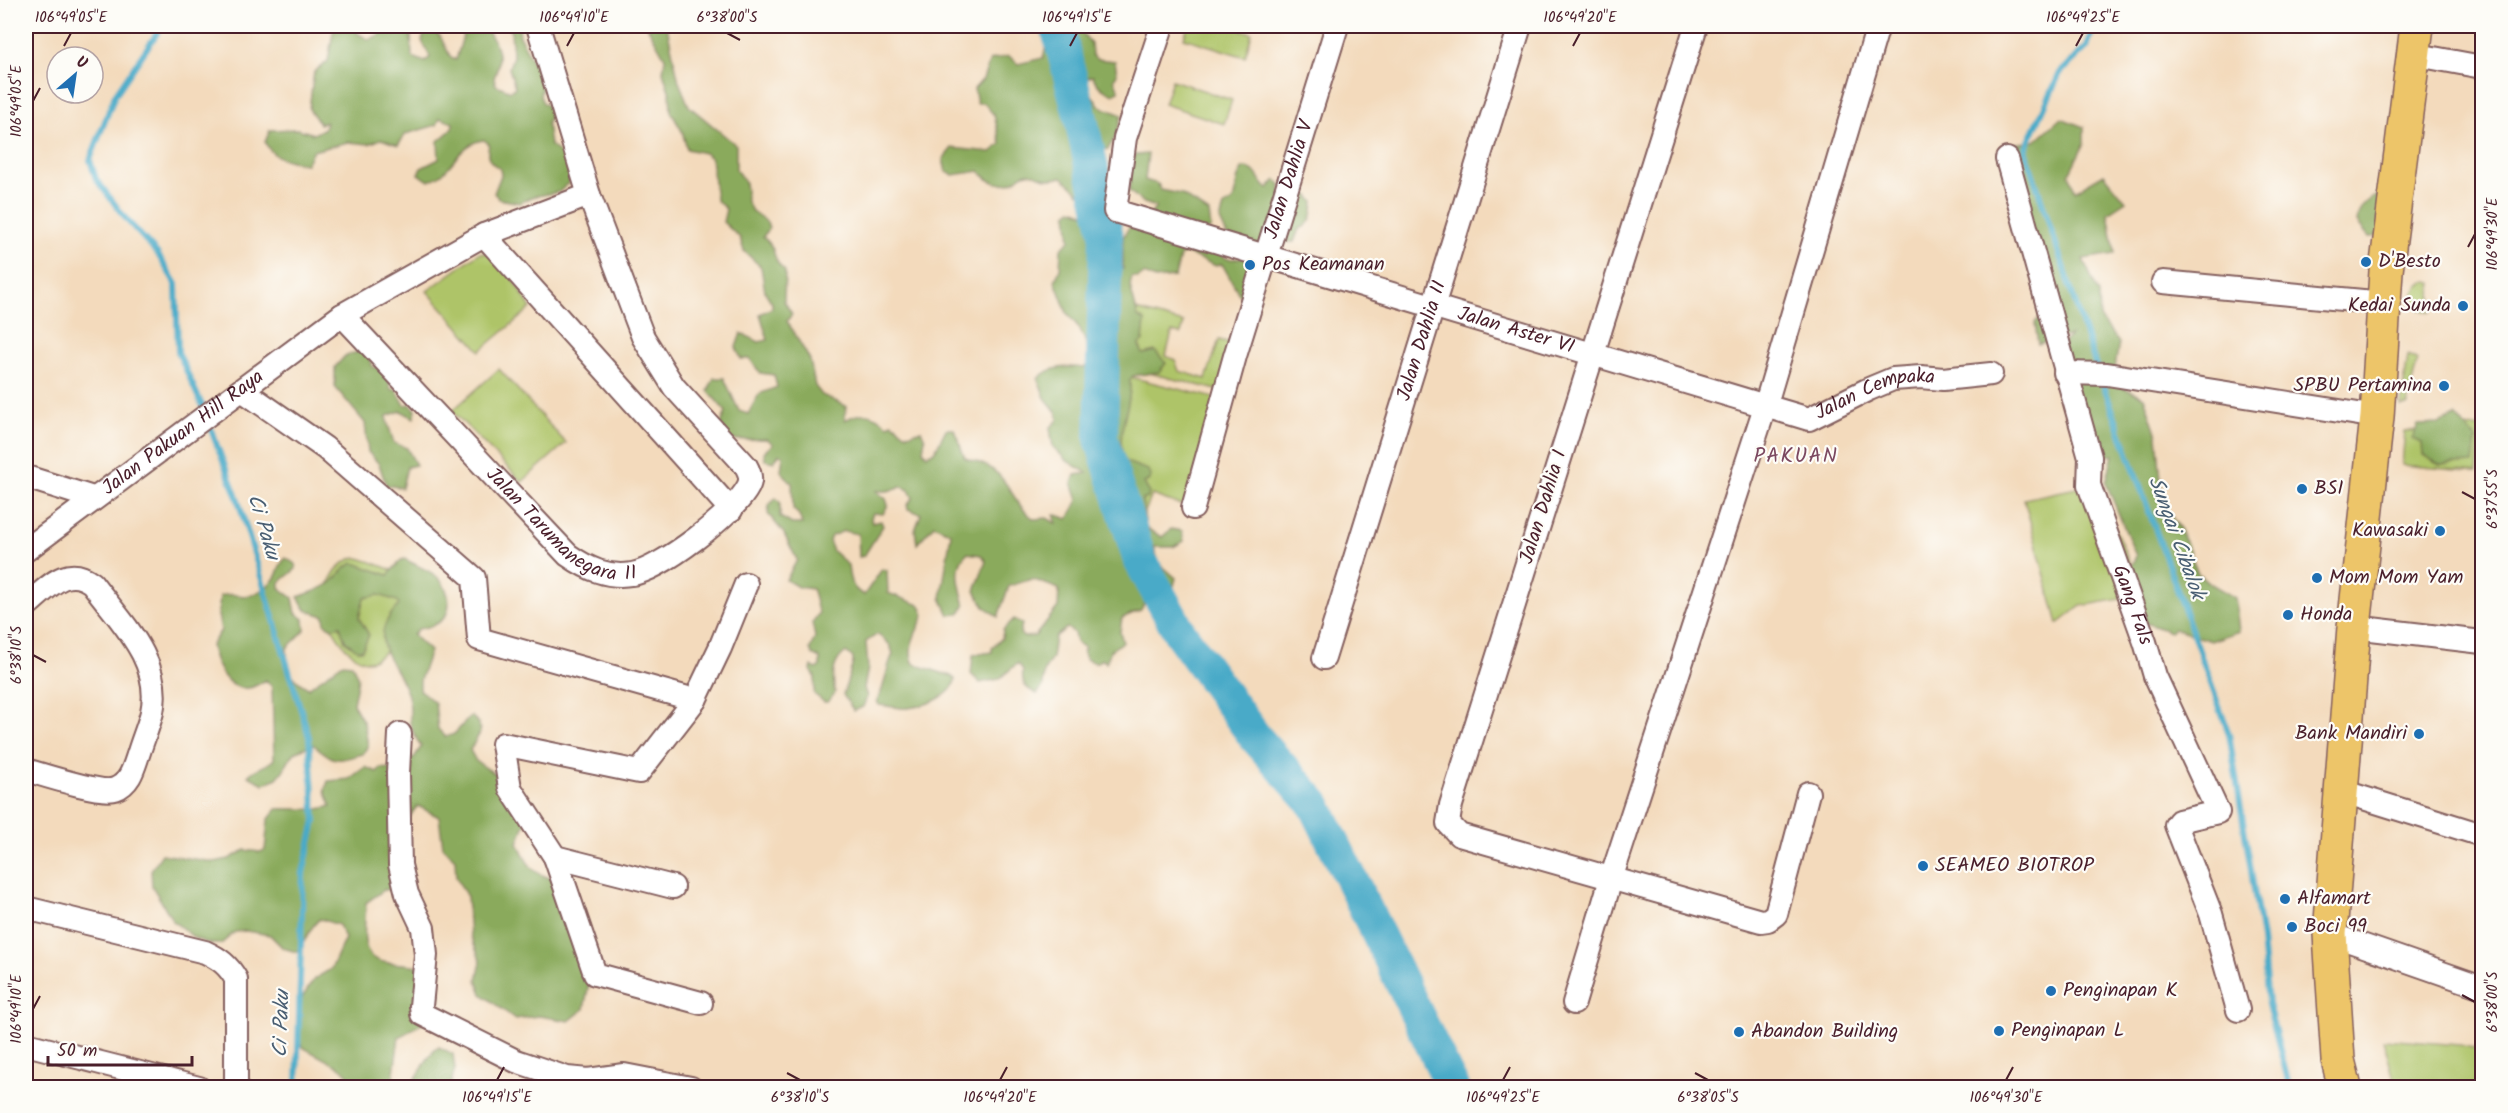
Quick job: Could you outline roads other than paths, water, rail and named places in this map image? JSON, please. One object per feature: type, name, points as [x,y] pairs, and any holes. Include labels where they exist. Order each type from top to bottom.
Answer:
[{"type":"highway","points":[[2345,1088],[2338,1060],[2330,934],[2354,627],[2378,417],[2384,303],[2415,40]]},
{"type":"street","name":"Jalan Tarumanegara II","points":[[342,315],[568,555],[583,566],[615,575],[647,570],[663,561],[731,510],[748,487],[749,471],[680,394],[643,337],[589,195],[538,26]]},
{"type":"street","name":"Jalan Aster VI","points":[[1162,26],[1125,138],[1115,211],[1765,407]]},
{"type":"street","name":"Jalan Dahlia V","points":[[1193,508],[1235,356],[1337,26]]},
{"type":"street","name":"Jalan Dahlia II","points":[[1324,658],[1520,26]]},
{"type":"street","name":"Jalan Dahlia I","points":[[1611,879],[1459,835],[1448,823],[1454,794],[1696,26]]},
{"type":"street","points":[[1574,1003],[1611,879],[1765,407],[1878,26]]},
{"type":"street","points":[[2415,40],[2482,67]]},
{"type":"street","name":"Gang Fals","points":[[2007,159],[2071,373],[2090,457],[2088,485],[2145,642],[2155,676],[2218,812],[2179,821],[2176,825],[2211,914],[2238,1010]]},
{"type":"street","points":[[342,315],[484,235],[589,195]]},
{"type":"street","points":[[484,235],[731,510]]},
{"type":"street","points":[[2163,282],[2384,303]]},
{"type":"street","name":"Jalan Pakuan Hill Raya","points":[[26,550],[342,315]]},
{"type":"street","points":[[2071,373],[2107,374],[2378,417]]},
{"type":"street","name":"Jalan Cempaka","points":[[1765,407],[1809,418],[1893,379],[1921,377],[1943,379],[1991,374]]},
{"type":"street","points":[[235,396],[325,448],[474,578],[478,639],[695,700]]},
{"type":"street","points":[[26,477],[93,498]]},
{"type":"street","points":[[26,606],[63,577],[72,574],[83,576],[93,583],[142,651],[150,667],[153,696],[152,712],[133,771],[121,785],[105,790],[26,770]]},
{"type":"street","points":[[701,1003],[595,974],[555,856],[510,788],[503,744],[639,772],[695,700],[720,648],[746,584]]},
{"type":"street","points":[[2354,627],[2482,642]]},
{"type":"street","points":[[400,734],[398,773],[400,865],[406,894],[423,928],[426,955],[420,1006],[422,1014],[534,1069],[588,1084],[624,1075],[691,1088]]},
{"type":"street","points":[[2341,791],[2482,835]]},
{"type":"street","points":[[1611,879],[1761,921],[1768,920],[1776,914],[1809,793]]},
{"type":"street","points":[[555,856],[673,887]]},
{"type":"street","points":[[26,908],[205,952],[230,967],[236,979],[236,1088]]},
{"type":"street","points":[[2330,934],[2482,987]]},
{"type":"street","points":[[26,1044],[199,1088]]},
{"type":"waterway","name":"Ci Paku","points":[[162,26],[115,95],[90,160],[96,179],[126,219],[157,253],[176,284],[178,352],[205,412]]},
{"type":"waterway","points":[[1057,26],[1080,115],[1106,233],[1101,439],[1140,560],[1180,633],[1255,737],[1315,805],[1453,1088]]},
{"type":"waterway","name":"Sungai Cibalok","points":[[2094,26],[2087,47],[2060,73],[2025,150],[2097,369]]},
{"type":"waterway","name":"Sungai Cibalok","points":[[2101,378],[2229,734],[2262,939],[2268,1004],[2290,1088]]},
{"type":"waterway","name":"Ci Paku","points":[[208,422],[238,500],[309,737],[315,821],[303,873],[297,1088]]},
{"type":"place","name":"D'Besto","points":[[2366,262]]},
{"type":"place","name":"Pos Keamanan","points":[[1250,265]]},
{"type":"place","name":"Kedai Sunda","points":[[2463,306]]},
{"type":"place","name":"SPBU Pertamina","points":[[2444,386]]},
{"type":"place","name":"BSI","points":[[2302,489]]},
{"type":"place","name":"Kawasaki","points":[[2440,531]]},
{"type":"place","name":"Mom Mom Yam","points":[[2317,578]]},
{"type":"place","name":"Honda","points":[[2288,615]]},
{"type":"place","name":"Bank Mandiri","points":[[2419,734]]},
{"type":"place","name":"SEAMEO BIOTROP","points":[[1923,866]]},
{"type":"place","name":"Alfamart","points":[[2285,899]]},
{"type":"place","name":"Boci 99","points":[[2292,927]]},
{"type":"place","name":"Penginapan K","points":[[2051,991]]},
{"type":"place","name":"Penginapan L","points":[[1999,1031]]},
{"type":"place","name":"Abandon Building","points":[[1739,1032]]},
{"type":"district","name":"PAKUAN","points":[[1796,456]]}]
